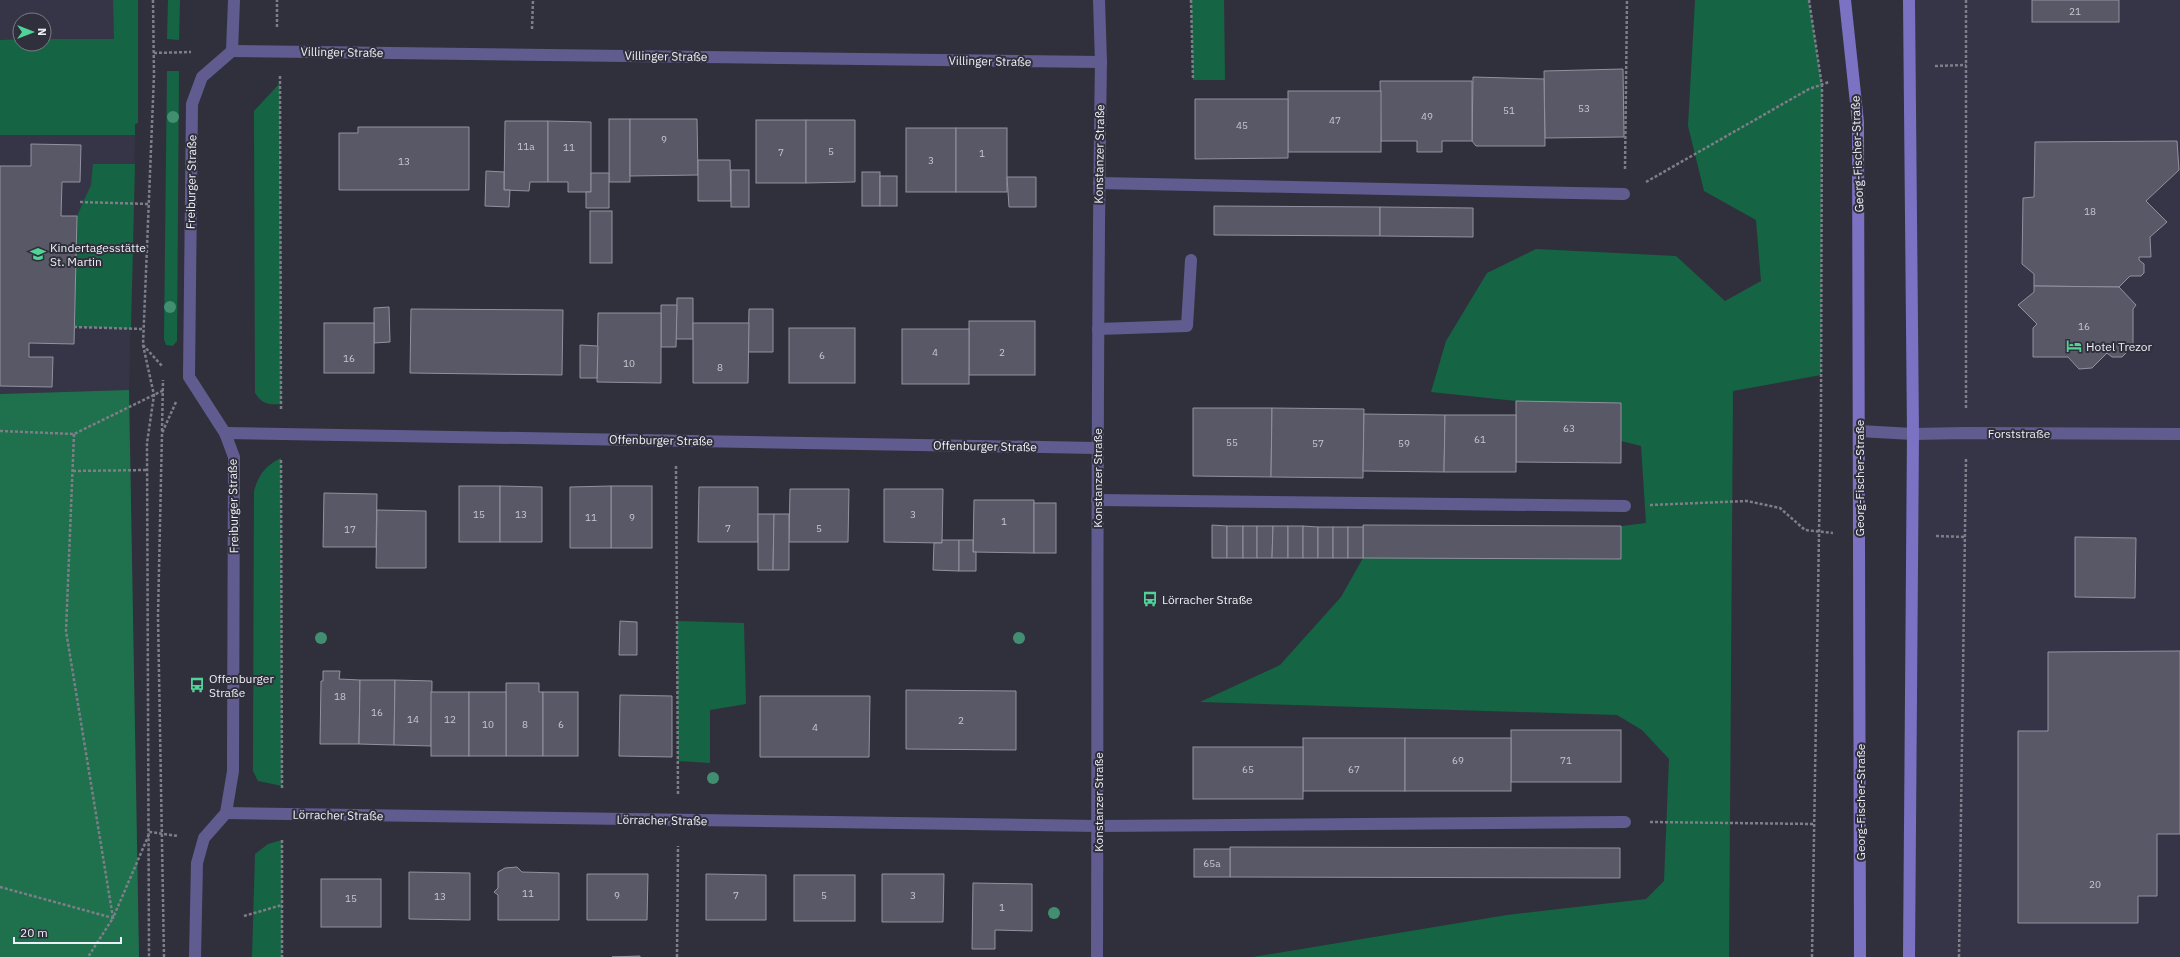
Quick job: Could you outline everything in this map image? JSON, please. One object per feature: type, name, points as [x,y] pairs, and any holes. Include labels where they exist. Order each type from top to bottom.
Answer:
[{"type":"main road","name":"Georg-Fischer-Straße","points":[[1845,0],[1858,122],[1860,957]]},
{"type":"main road","points":[[1909,957],[1912,434],[1910,0]]},
{"type":"street","points":[[232,51],[234,0]]},
{"type":"street","name":"Konstanzer Straße","points":[[1097,957],[1098,826],[1096,448],[1101,62],[1099,0]]},
{"type":"street","name":"Villinger Straße","points":[[232,51],[1101,62]]},
{"type":"street","name":"Freiburger Straße","points":[[226,813],[233,771],[234,457],[225,433],[189,377],[192,104],[202,77],[232,51]]},
{"type":"street","points":[[1099,183],[1624,194]]},
{"type":"street","points":[[1098,329],[1187,326],[1191,260]]},
{"type":"street","name":"Forststraße","points":[[1859,431],[1912,434],[2180,434]]},
{"type":"street","name":"Offenburger Straße","points":[[225,433],[1096,448]]},
{"type":"street","points":[[1097,500],[1625,506]]},
{"type":"street","points":[[195,957],[197,862],[204,838],[226,813]]},
{"type":"street","name":"Lörracher Straße","points":[[226,813],[1098,826],[1625,822]]},
{"type":"path","points":[[149,957],[150,832],[147,443],[154,395],[143,345],[143,329],[154,75],[153,0]]},
{"type":"path","points":[[277,0],[276,23],[280,51],[282,957]]},
{"type":"path","points":[[532,0],[532,55]]},
{"type":"path","points":[[1191,0],[1193,80]]},
{"type":"path","points":[[1624,194],[1627,0]]},
{"type":"path","points":[[1809,0],[1822,86],[1821,414],[1812,957]]},
{"type":"path","points":[[1959,957],[1965,433],[1967,386],[1966,0]]},
{"type":"path","points":[[1624,194],[1809,89]]},
{"type":"path","points":[[80,202],[149,204]]},
{"type":"path","points":[[74,327],[143,329]]},
{"type":"path","points":[[143,345],[163,365],[163,372]]},
{"type":"path","points":[[0,431],[74,434],[189,377]]},
{"type":"path","points":[[162,433],[189,377]]},
{"type":"path","points":[[163,378],[158,616],[164,957]]},
{"type":"path","points":[[74,434],[66,631],[113,918]]},
{"type":"path","points":[[676,440],[678,820],[677,957]]},
{"type":"path","points":[[73,471],[147,470]]},
{"type":"path","points":[[1625,506],[1747,501],[1780,508],[1805,530]]},
{"type":"path","points":[[1625,822],[1815,824]]},
{"type":"path","points":[[150,832],[163,835],[204,838]]},
{"type":"path","points":[[88,957],[113,918],[150,832]]},
{"type":"path","points":[[0,887],[113,918]]},
{"type":"path","points":[[244,916],[282,905]]},
{"type":"shaded area","points":[[0,0],[132,0],[114,39],[52,39],[52,12],[12,12],[12,39],[0,40]]},
{"type":"shaded area","points":[[1912,0],[2180,0],[2180,957],[1908,957]]},
{"type":"shaded area","points":[[0,135],[135,135],[129,390],[0,394]]},
{"type":"green space","points":[[113,0],[138,0],[138,123],[135,124],[135,135],[0,135],[0,40],[12,39],[12,52],[52,52],[52,39],[114,39]]},
{"type":"green space","points":[[168,0],[180,0],[179,40],[167,39]]},
{"type":"green space","points":[[1191,0],[1224,0],[1225,80],[1193,80]]},
{"type":"green space","points":[[1695,0],[1809,0],[1822,86],[1821,375],[1733,391],[1729,957],[1253,957],[1507,915],[1646,899],[1664,881],[1669,759],[1642,730],[1617,715],[1200,702],[1280,665],[1341,597],[1363,558],[1646,523],[1641,446],[1621,441],[1621,403],[1516,401],[1431,392],[1446,341],[1487,273],[1536,249],[1676,256],[1725,301],[1761,281],[1756,220],[1704,191],[1688,126]]},
{"type":"green space","points":[[167,71],[179,71],[177,341],[173,346],[166,345],[164,339]]},
{"type":"green space","points":[[280,83],[281,404],[272,404],[263,402],[255,393],[254,111]]},
{"type":"green space","points":[[93,164],[135,164],[131,329],[74,327],[77,216],[91,185]]},
{"type":"green space","points":[[129,390],[139,957],[0,957],[0,394]]},
{"type":"green space","points":[[281,458],[282,786],[258,781],[253,771],[254,491],[263,471]]},
{"type":"green space","points":[[677,621],[744,623],[746,704],[710,710],[710,763],[678,761]]},
{"type":"green space","points":[[282,840],[282,957],[252,957],[255,854],[268,844]]},
{"type":"building","points":[[2032,0],[2119,0],[2119,22],[2032,22]]},
{"type":"building","points":[[1623,69],[1624,137],[1545,138],[1544,71]]},
{"type":"building","points":[[1473,77],[1544,79],[1545,146],[1476,146],[1472,141]]},
{"type":"building","points":[[1380,81],[1472,81],[1472,141],[1442,141],[1442,152],[1417,152],[1417,141],[1381,141]]},
{"type":"building","points":[[1288,91],[1381,91],[1381,152],[1288,152]]},
{"type":"building","points":[[1195,99],[1288,99],[1288,158],[1195,159]]},
{"type":"building","points":[[609,119],[630,119],[630,182],[609,182]]},
{"type":"building","points":[[630,119],[697,119],[698,175],[630,176]]},
{"type":"building","points":[[756,120],[806,120],[806,183],[756,183]]},
{"type":"building","points":[[806,120],[855,120],[855,182],[806,183]]},
{"type":"building","points":[[505,121],[548,121],[548,182],[530,182],[529,191],[504,190]]},
{"type":"building","points":[[548,121],[591,122],[591,192],[568,192],[568,182],[548,182]]},
{"type":"building","points":[[358,127],[469,127],[469,190],[339,190],[339,133],[358,133]]},
{"type":"building","points":[[906,128],[956,128],[956,192],[906,192]]},
{"type":"building","points":[[956,128],[1007,128],[1007,192],[956,192]]},
{"type":"building","points":[[2177,141],[2179,170],[2146,201],[2167,222],[2150,237],[2151,257],[2139,257],[2139,260],[2144,264],[2144,273],[2141,276],[2130,276],[2119,287],[2034,286],[2034,274],[2022,264],[2023,198],[2034,197],[2035,142]]},
{"type":"building","name":"Kindertagesstätte St. Martin","points":[[31,144],[81,145],[80,182],[62,182],[61,216],[77,216],[74,344],[29,343],[29,357],[53,357],[52,387],[0,386],[0,166],[31,166]]},
{"type":"building","points":[[698,160],[730,160],[731,201],[698,201]]},
{"type":"building","points":[[731,170],[749,170],[749,207],[731,207]]},
{"type":"building","points":[[486,171],[504,172],[504,190],[510,190],[509,207],[485,206]]},
{"type":"building","points":[[862,172],[880,172],[880,206],[862,206]]},
{"type":"building","points":[[591,173],[609,173],[609,208],[586,208],[586,192],[591,192]]},
{"type":"building","points":[[880,176],[897,176],[897,206],[880,206]]},
{"type":"building","points":[[1007,177],[1036,177],[1036,207],[1009,207]]},
{"type":"building","points":[[1214,206],[1380,207],[1380,236],[1214,235]]},
{"type":"building","points":[[1380,207],[1473,208],[1473,237],[1380,236]]},
{"type":"building","points":[[590,211],[612,211],[612,263],[590,263]]},
{"type":"building","points":[[2034,286],[2119,287],[2136,305],[2133,309],[2133,346],[2122,357],[2112,357],[2107,353],[2092,368],[2079,369],[2068,357],[2033,357],[2033,328],[2037,324],[2018,305],[2034,292]]},
{"type":"building","points":[[677,298],[693,298],[693,339],[676,339]]},
{"type":"building","points":[[661,305],[677,305],[676,347],[661,347]]},
{"type":"building","points":[[389,307],[390,342],[374,343],[374,308]]},
{"type":"building","points":[[411,309],[563,310],[562,375],[410,373]]},
{"type":"building","points":[[749,309],[773,309],[773,352],[748,352]]},
{"type":"building","points":[[598,313],[661,313],[661,383],[597,382]]},
{"type":"building","points":[[969,321],[1035,321],[1035,375],[969,375]]},
{"type":"building","points":[[324,323],[374,323],[374,373],[324,373]]},
{"type":"building","points":[[693,323],[749,323],[748,383],[693,383]]},
{"type":"building","points":[[789,328],[855,328],[855,383],[789,383]]},
{"type":"building","points":[[902,329],[969,329],[969,384],[902,384]]},
{"type":"building","points":[[580,345],[598,346],[597,378],[580,378]]},
{"type":"building","points":[[1516,401],[1621,403],[1621,463],[1516,462]]},
{"type":"building","points":[[1193,408],[1272,408],[1271,477],[1193,476]]},
{"type":"building","points":[[1272,408],[1364,409],[1363,478],[1271,477]]},
{"type":"building","points":[[1364,414],[1445,415],[1444,472],[1363,471]]},
{"type":"building","points":[[1445,415],[1516,415],[1516,472],[1444,472]]},
{"type":"building","points":[[459,486],[500,486],[500,542],[459,542]]},
{"type":"building","points":[[500,486],[542,487],[542,542],[500,542]]},
{"type":"building","points":[[611,486],[652,486],[652,548],[611,548]]},
{"type":"building","points":[[611,486],[611,548],[570,548],[570,487]]},
{"type":"building","points":[[699,487],[758,487],[758,542],[698,542]]},
{"type":"building","points":[[790,489],[849,489],[848,542],[789,542]]},
{"type":"building","points":[[884,489],[943,489],[942,543],[884,542]]},
{"type":"building","points":[[324,493],[377,494],[376,547],[323,547]]},
{"type":"building","points":[[974,500],[1034,500],[1034,553],[973,552]]},
{"type":"building","points":[[1034,503],[1056,503],[1056,553],[1034,553]]},
{"type":"building","points":[[377,510],[426,511],[426,568],[376,568]]},
{"type":"building","points":[[758,514],[774,514],[773,570],[758,570]]},
{"type":"building","points":[[774,514],[789,514],[789,570],[773,570]]},
{"type":"building","points":[[1212,525],[1227,526],[1227,558],[1212,558]]},
{"type":"building","points":[[1363,525],[1621,526],[1621,559],[1363,558]]},
{"type":"building","points":[[1227,526],[1243,526],[1243,558],[1227,558]]},
{"type":"building","points":[[1243,526],[1257,526],[1257,558],[1243,558]]},
{"type":"building","points":[[1257,526],[1273,526],[1272,558],[1257,558]]},
{"type":"building","points":[[1273,526],[1288,526],[1288,558],[1272,558]]},
{"type":"building","points":[[1288,526],[1303,526],[1303,558],[1288,558]]},
{"type":"building","points":[[1303,526],[1318,527],[1318,558],[1303,558]]},
{"type":"building","points":[[1318,527],[1333,527],[1333,558],[1318,558]]},
{"type":"building","points":[[1333,527],[1348,527],[1348,558],[1333,558]]},
{"type":"building","points":[[1348,527],[1363,527],[1363,558],[1348,558]]},
{"type":"building","points":[[2075,537],[2136,538],[2135,598],[2075,597]]},
{"type":"building","points":[[942,540],[959,540],[959,571],[933,570],[934,543],[942,543]]},
{"type":"building","points":[[959,540],[973,540],[973,552],[976,552],[976,571],[959,571]]},
{"type":"building","points":[[620,621],[637,622],[637,655],[619,655]]},
{"type":"building","points":[[2180,651],[2180,834],[2157,834],[2157,896],[2138,896],[2138,923],[2018,923],[2018,731],[2048,731],[2048,652]]},
{"type":"building","points":[[323,671],[340,671],[339,679],[360,680],[359,744],[320,744],[321,681],[323,681]]},
{"type":"building","points":[[360,680],[395,680],[394,745],[359,744]]},
{"type":"building","points":[[395,680],[432,681],[431,746],[394,745]]},
{"type":"building","points":[[506,683],[539,683],[539,692],[543,692],[543,756],[506,756]]},
{"type":"building","points":[[906,690],[1016,691],[1016,750],[906,749]]},
{"type":"building","points":[[431,692],[469,692],[469,756],[431,756]]},
{"type":"building","points":[[469,692],[506,692],[506,756],[469,756]]},
{"type":"building","points":[[543,692],[578,692],[578,756],[543,756]]},
{"type":"building","points":[[620,695],[672,696],[672,757],[619,756]]},
{"type":"building","points":[[760,696],[870,696],[869,757],[760,757]]},
{"type":"building","points":[[1511,730],[1621,730],[1621,782],[1511,782]]},
{"type":"building","points":[[1303,738],[1405,738],[1405,791],[1303,791]]},
{"type":"building","points":[[1405,738],[1511,738],[1511,791],[1405,791]]},
{"type":"building","points":[[1193,747],[1303,747],[1303,799],[1193,799]]},
{"type":"building","points":[[1230,847],[1620,848],[1620,878],[1230,877]]},
{"type":"building","points":[[1194,849],[1230,849],[1230,877],[1194,877]]},
{"type":"building","points":[[517,867],[522,872],[559,873],[559,920],[498,920],[498,895],[494,892],[498,888],[498,872],[505,868]]},
{"type":"building","points":[[409,872],[470,873],[470,920],[409,919]]},
{"type":"building","points":[[587,874],[648,874],[647,920],[587,920]]},
{"type":"building","points":[[706,874],[766,875],[766,920],[706,920]]},
{"type":"building","points":[[882,874],[944,874],[943,922],[882,922]]},
{"type":"building","points":[[794,875],[855,875],[855,921],[794,921]]},
{"type":"building","points":[[321,879],[381,879],[381,927],[321,927]]},
{"type":"building","points":[[973,883],[1032,884],[1032,931],[995,930],[995,949],[972,949]]},
{"type":"building","points":[[640,956],[640,957],[612,957]]},
{"type":"place","name":"Kindertagesstätte St. Martin","points":[[38,254]]},
{"type":"place","name":"Hotel Trezor","points":[[2074,346]]},
{"type":"place","name":"Lörracher Straße","points":[[1150,599]]},
{"type":"place","name":"Offenburger Straße","points":[[197,685]]}]
